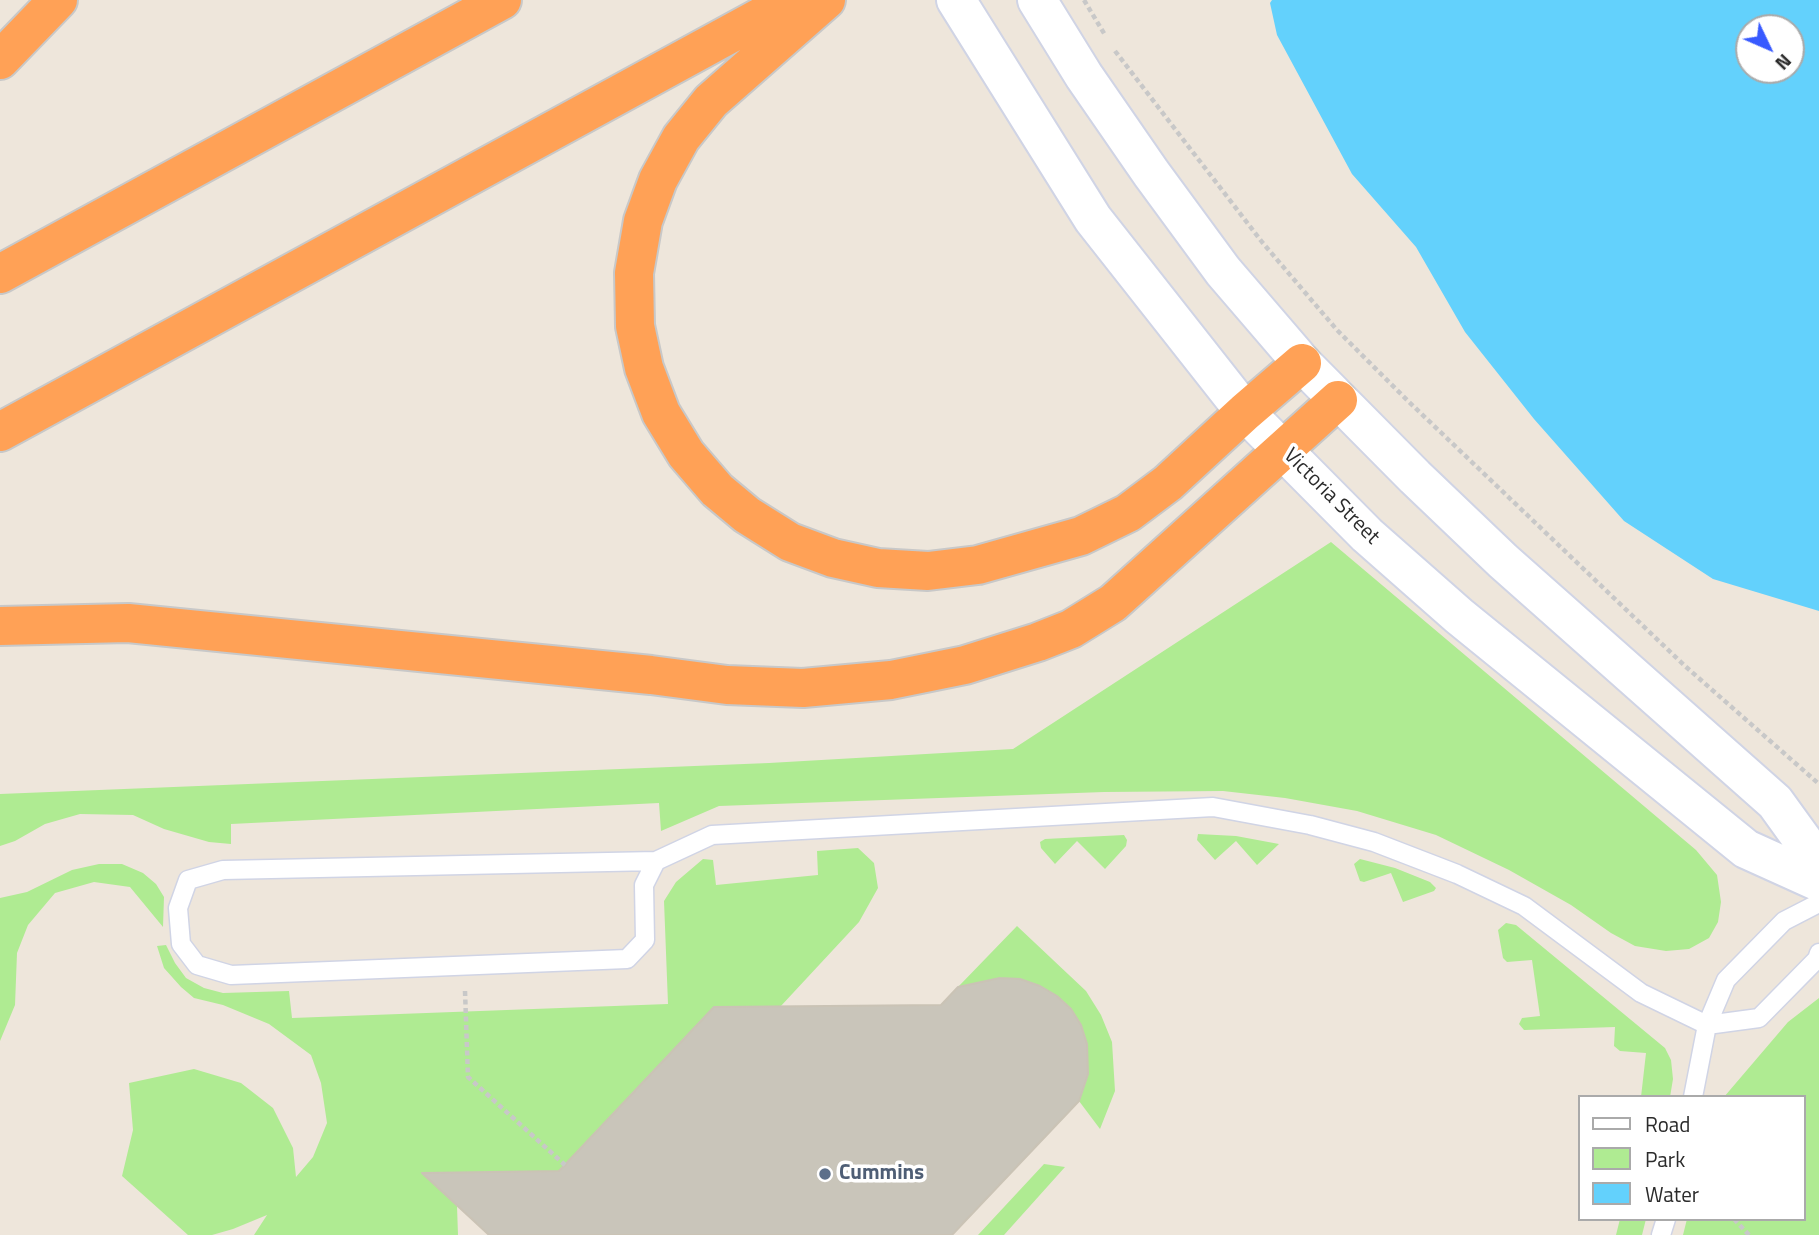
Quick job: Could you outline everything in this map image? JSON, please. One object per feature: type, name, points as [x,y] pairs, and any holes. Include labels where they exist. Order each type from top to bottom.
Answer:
[{"type":"highway","points":[[0,60],[58,0]]},
{"type":"highway","points":[[0,274],[502,0]]},
{"type":"highway","points":[[0,432],[792,0]]},
{"type":"highway","points":[[826,0],[704,110],[681,138],[657,180],[643,221],[634,273],[635,326],[644,368],[661,413],[686,454],[717,490],[747,515],[790,542],[833,558],[878,568],[915,570],[978,565],[1081,536],[1128,513],[1168,483],[1302,363]]},
{"type":"highway","points":[[0,626],[128,623],[651,675],[727,685],[803,688],[891,680],[965,665],[1038,642],[1070,629],[1113,603],[1338,400]]},
{"type":"street","points":[[1037,0],[1084,76],[1159,184],[1223,271],[1302,363],[1503,561],[1774,802],[1819,863]]},
{"type":"street","name":"Victoria Street","points":[[962,9],[1093,219],[1245,412],[1367,534],[1459,616],[1746,849],[1819,882]]},
{"type":"lane","points":[[656,861],[643,885],[645,940],[627,959],[231,975],[197,965],[181,944],[178,908],[188,880],[223,870],[656,861],[712,835],[1213,807],[1310,825],[1374,842],[1457,874],[1524,906],[1641,993],[1707,1025],[1759,1018],[1817,959],[1819,953]]},
{"type":"lane","points":[[1693,1095],[1707,1025],[1726,980],[1784,920],[1819,903]]},
{"type":"path","points":[[1084,0],[1125,64],[1262,242],[1337,330],[1685,666],[1819,784]]},
{"type":"path","points":[[463,965],[468,1077],[565,1165]]},
{"type":"path","points":[[1736,1221],[1749,1235]]},
{"type":"green space","points":[[1331,542],[1696,850],[1717,875],[1721,902],[1718,922],[1709,938],[1689,949],[1666,951],[1635,946],[1509,870],[1436,835],[1357,811],[1285,798],[1223,791],[1104,792],[719,806],[661,831],[659,803],[231,824],[231,844],[209,842],[164,829],[133,815],[80,814],[45,824],[0,846],[0,794],[769,763],[1013,749]]},
{"type":"green space","points":[[1198,834],[1236,836],[1279,844],[1257,865],[1236,841],[1215,860],[1197,840]]},
{"type":"green space","points":[[1124,835],[1126,846],[1105,869],[1077,841],[1055,864],[1041,848],[1040,842],[1045,839]]},
{"type":"green space","points":[[858,848],[874,863],[878,888],[859,922],[780,1007],[714,1007],[559,1171],[423,1173],[457,1206],[458,1235],[254,1235],[267,1215],[212,1235],[188,1235],[122,1176],[133,1130],[129,1083],[194,1069],[241,1083],[273,1108],[293,1148],[296,1177],[313,1157],[327,1123],[321,1083],[311,1055],[269,1024],[223,1005],[194,998],[164,968],[157,946],[166,945],[186,978],[204,988],[223,993],[289,991],[292,1018],[668,1004],[664,901],[676,882],[703,859],[713,860],[716,885],[818,875],[817,851]]},
{"type":"green space","points":[[1360,859],[1395,868],[1430,882],[1436,888],[1403,902],[1391,873],[1360,881],[1354,864]]},
{"type":"green space","points":[[99,864],[122,864],[143,873],[156,884],[164,897],[163,927],[130,887],[94,882],[55,893],[28,925],[17,953],[15,1005],[0,1041],[0,898],[27,892],[72,870]]},
{"type":"green space","points":[[1506,923],[1516,925],[1665,1048],[1671,1060],[1673,1079],[1670,1095],[1641,1095],[1646,1053],[1620,1051],[1614,1046],[1615,1027],[1524,1030],[1519,1024],[1522,1018],[1540,1016],[1532,960],[1507,962],[1503,958],[1498,930]]},
{"type":"green space","points":[[1017,926],[1086,991],[1101,1015],[1112,1042],[1115,1091],[1100,1129],[1079,1101],[1088,1074],[1087,1044],[1081,1025],[1071,1009],[1040,986],[1020,979],[1000,978],[958,987]]},
{"type":"green space","points":[[1819,998],[1819,1235],[1683,1235],[1686,1221],[1805,1221],[1805,1095],[1726,1095],[1788,1022]]},
{"type":"green space","points":[[1044,1164],[1065,1167],[1004,1235],[978,1235]]},
{"type":"green space","points":[[1620,1221],[1646,1221],[1642,1235],[1616,1235]]},
{"type":"water","points":[[1272,0],[1819,0],[1819,611],[1713,579],[1624,521],[1534,419],[1465,332],[1416,247],[1352,174],[1277,35],[1270,3]]},
{"type":"building","points":[[1000,978],[1020,979],[1040,986],[1071,1009],[1081,1025],[1087,1044],[1088,1074],[1079,1101],[952,1235],[489,1235],[422,1173],[559,1171],[714,1007],[941,1005],[958,987]]},
{"type":"place","name":"Cummins","points":[[825,1174]]}]
